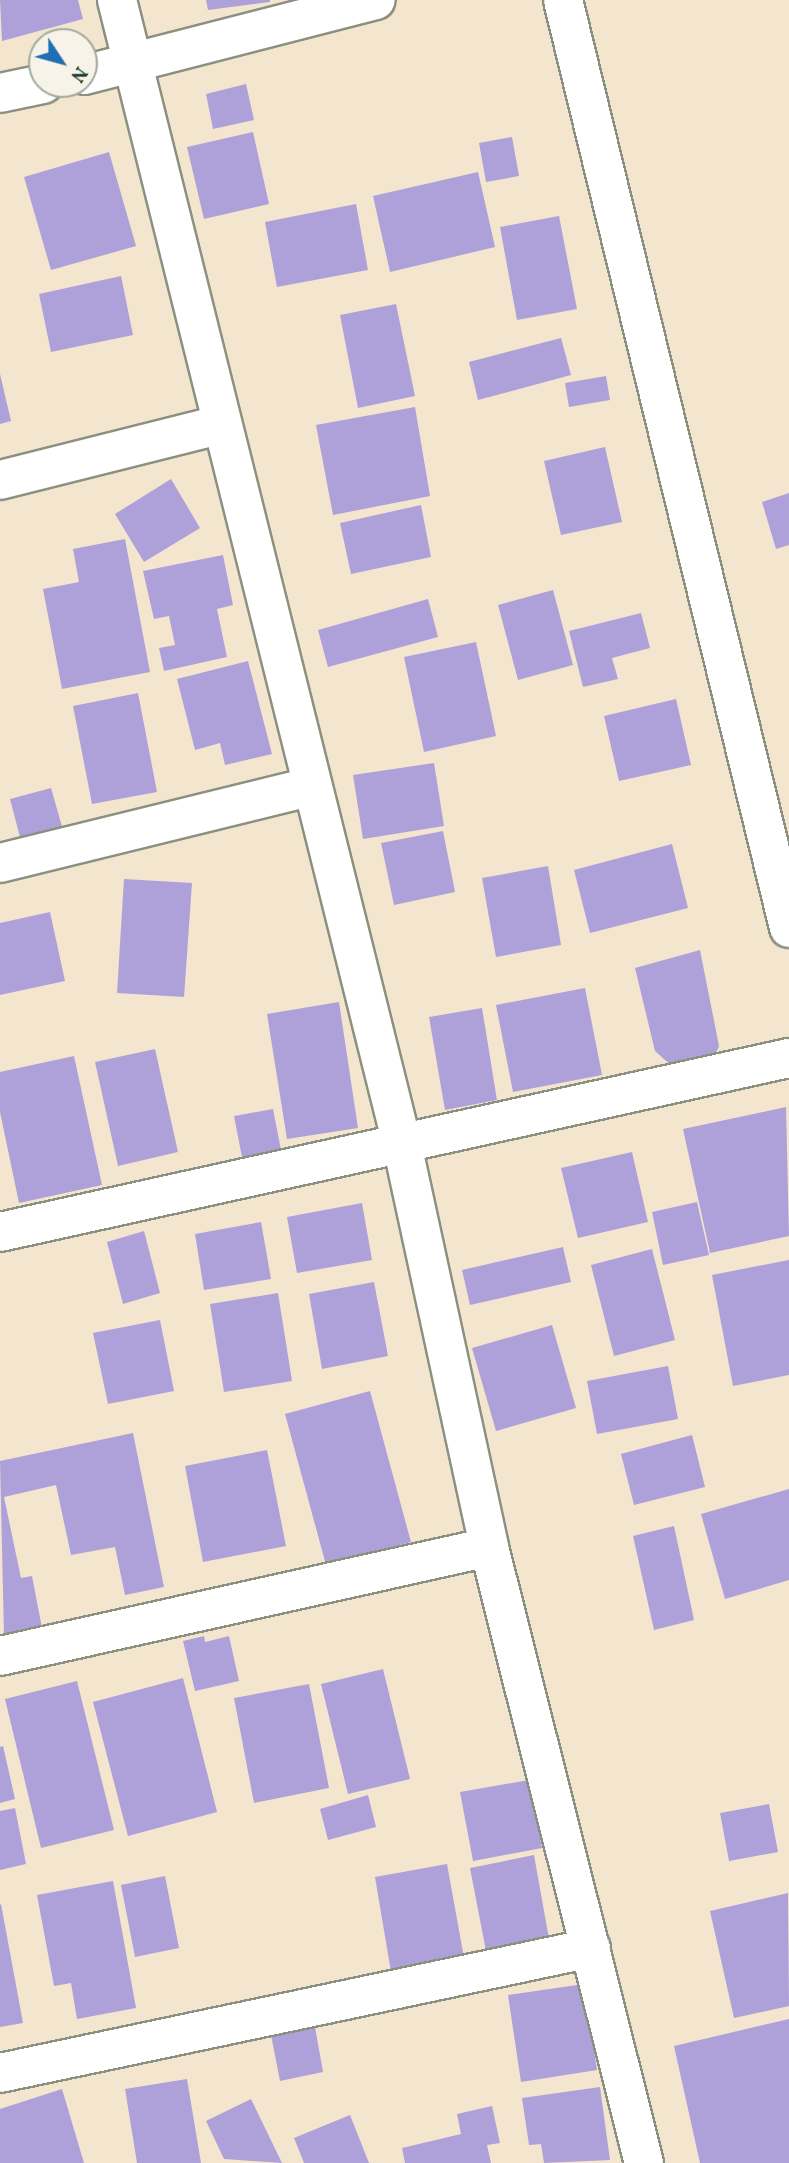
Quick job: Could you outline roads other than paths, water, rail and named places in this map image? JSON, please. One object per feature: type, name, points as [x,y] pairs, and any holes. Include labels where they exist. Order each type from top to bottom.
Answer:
[{"type":"street","points":[[117,0],[135,64],[219,425],[309,787],[402,1144],[489,1547],[644,2163]]},
{"type":"street","points":[[98,72],[376,0]]},
{"type":"street","points":[[573,2],[789,928]]},
{"type":"street","points":[[0,93],[28,87]]},
{"type":"street","points":[[0,480],[219,425]]},
{"type":"street","points":[[0,863],[309,787]]},
{"type":"street","points":[[0,1232],[789,1058]]},
{"type":"street","points":[[0,1656],[489,1547]]},
{"type":"street","points":[[0,2073],[591,1948]]}]
